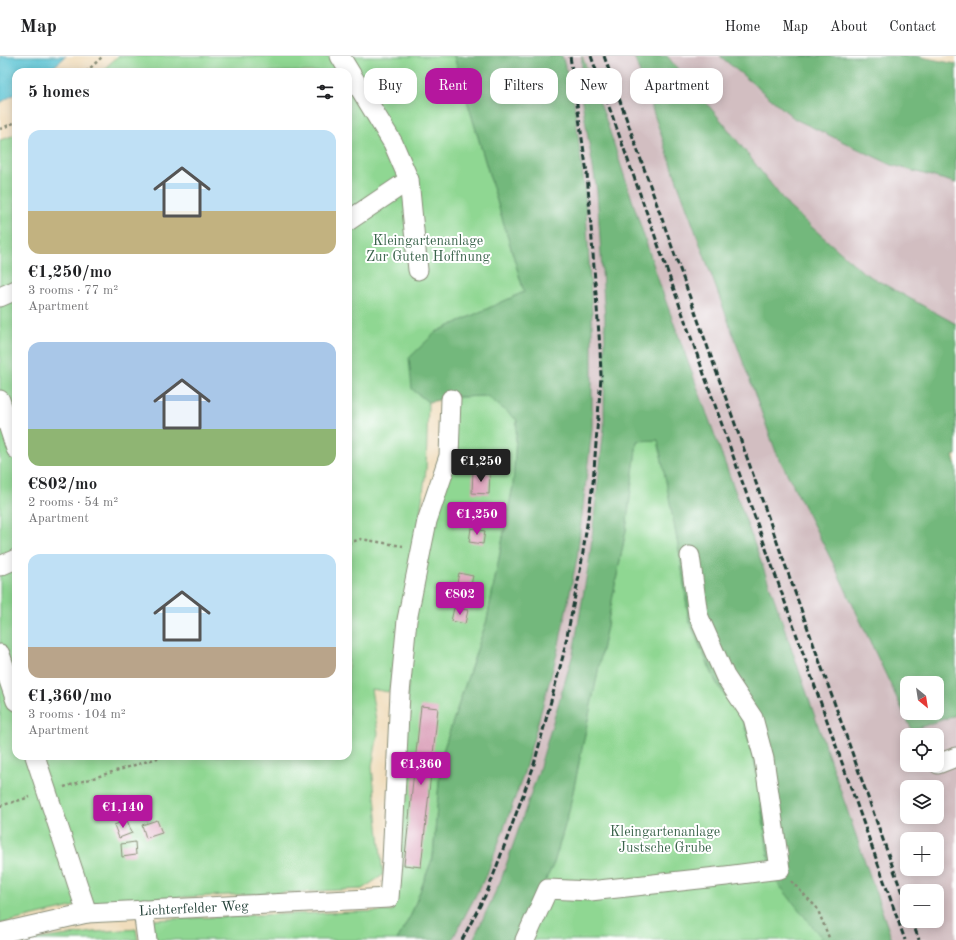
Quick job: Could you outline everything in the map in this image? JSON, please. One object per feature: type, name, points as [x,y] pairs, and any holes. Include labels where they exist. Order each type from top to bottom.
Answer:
[{"type":"lane","points":[[340,56],[347,68]]},
{"type":"lane","points":[[352,76],[393,143],[408,180],[418,270]]},
{"type":"lane","points":[[352,218],[408,180]]},
{"type":"lane","points":[[0,297],[12,292]]},
{"type":"lane","points":[[422,550],[427,521],[449,456],[451,399]]},
{"type":"lane","points":[[0,400],[11,442]]},
{"type":"lane","name":"Lichterfelder Weg","points":[[0,933],[87,913],[389,898],[400,693],[407,620],[422,550]]},
{"type":"lane","points":[[525,940],[548,889],[590,891],[780,869],[764,759],[753,718],[725,676],[698,615],[690,556]]},
{"type":"lane","points":[[0,566],[12,561]]},
{"type":"lane","points":[[0,654],[12,689]]},
{"type":"lane","points":[[944,762],[956,757]]},
{"type":"lane","points":[[36,760],[87,913]]},
{"type":"lane","points":[[143,910],[147,940]]},
{"type":"path","points":[[90,68],[103,56]]},
{"type":"path","points":[[0,129],[12,124]]},
{"type":"path","points":[[352,541],[361,538],[422,550]]},
{"type":"path","points":[[0,806],[151,760]]},
{"type":"path","points":[[780,869],[817,908],[830,940]]},
{"type":"shaded area","points":[[562,56],[582,56],[582,68],[566,68],[566,70]]},
{"type":"shaded area","points":[[583,56],[634,56],[638,68],[630,68],[630,104],[651,104],[677,181],[776,452],[833,563],[900,705],[900,720],[907,720],[911,728],[900,728],[900,772],[944,772],[944,728],[918,728],[956,715],[956,940],[892,940],[772,592],[661,288],[600,104],[622,104],[622,68],[587,68]]},
{"type":"shaded area","points":[[667,56],[916,56],[956,64],[956,324],[864,273],[789,207],[707,104],[723,104],[723,68],[677,68]]},
{"type":"shaded area","points":[[574,104],[582,104],[597,191],[605,318],[604,428],[590,556],[573,654],[538,773],[501,880],[473,940],[452,940],[487,874],[523,776],[557,654],[577,558],[592,428],[592,314],[585,193]]},
{"type":"green space","name":"Kleingartenanlage Zur Guten Hoffnung","points":[[118,56],[454,56],[458,68],[425,68],[425,104],[468,104],[524,292],[436,332],[412,389],[428,402],[426,470],[416,545],[389,692],[371,689],[378,733],[372,767],[383,875],[362,889],[144,899],[84,904],[0,924],[0,140],[12,136],[12,760],[352,760],[352,68],[105,68]]},
{"type":"green space","points":[[454,56],[562,56],[566,70],[566,104],[574,104],[585,193],[592,314],[592,428],[577,558],[557,654],[523,776],[487,874],[452,940],[397,940],[411,915],[433,857],[441,757],[487,620],[513,486],[517,420],[487,396],[457,397],[428,402],[412,389],[409,358],[436,332],[524,292],[468,104],[482,104],[482,68],[458,68]]},
{"type":"green space","points":[[582,56],[587,68],[582,68]]},
{"type":"green space","points":[[634,56],[667,56],[677,68],[638,68]]},
{"type":"green space","points":[[720,56],[916,56],[956,64],[956,183],[892,165],[795,119]]},
{"type":"green space","points":[[582,104],[600,104],[604,114],[661,288],[772,592],[892,940],[822,940],[771,875],[755,764],[744,723],[716,682],[689,621],[681,561],[658,440],[637,441],[626,530],[569,811],[554,863],[517,940],[473,940],[501,880],[538,773],[573,654],[590,556],[604,428],[605,318],[597,191]]},
{"type":"green space","points":[[651,104],[707,104],[789,207],[864,273],[956,324],[956,455],[953,456],[956,466],[956,715],[944,719],[944,676],[900,676],[900,705],[833,563],[776,452],[677,181]]},
{"type":"green space","points":[[488,396],[517,420],[513,486],[487,620],[441,757],[433,857],[411,915],[397,940],[154,940],[152,920],[392,911],[413,620],[457,397]]},
{"type":"green space","name":"Kleingartenanlage Justsche Grube","points":[[637,440],[659,440],[681,561],[689,621],[716,682],[744,723],[755,764],[822,940],[517,940],[554,863],[569,811],[626,530]]},
{"type":"green space","points":[[907,720],[941,720],[918,728],[911,728]]},
{"type":"green space","points":[[136,929],[138,940],[28,940],[94,932]]},
{"type":"water","points":[[0,56],[66,56],[52,68],[12,68],[12,96],[0,103]]},
{"type":"building","points":[[473,471],[490,473],[489,494],[472,493]]},
{"type":"building","points":[[471,528],[485,531],[483,544],[469,542]]},
{"type":"building","points":[[459,573],[473,576],[470,589],[456,587]]},
{"type":"building","points":[[454,608],[468,610],[465,624],[451,621]]},
{"type":"building","points":[[421,706],[438,708],[421,867],[404,865]]},
{"type":"building","points":[[127,820],[132,833],[119,838],[114,825]]},
{"type":"building","points":[[157,820],[162,833],[146,838],[142,825]]},
{"type":"building","points":[[135,842],[136,855],[122,857],[121,844]]},
{"type":"railway","points":[[462,940],[488,890],[533,768],[563,656],[581,566],[593,483],[601,377],[600,348],[587,173],[570,56]]},
{"type":"railway","points":[[591,56],[905,940]]},
{"type":"railway","points":[[604,56],[900,887]]},
{"type":"railway","points":[[915,928],[919,940]]}]
